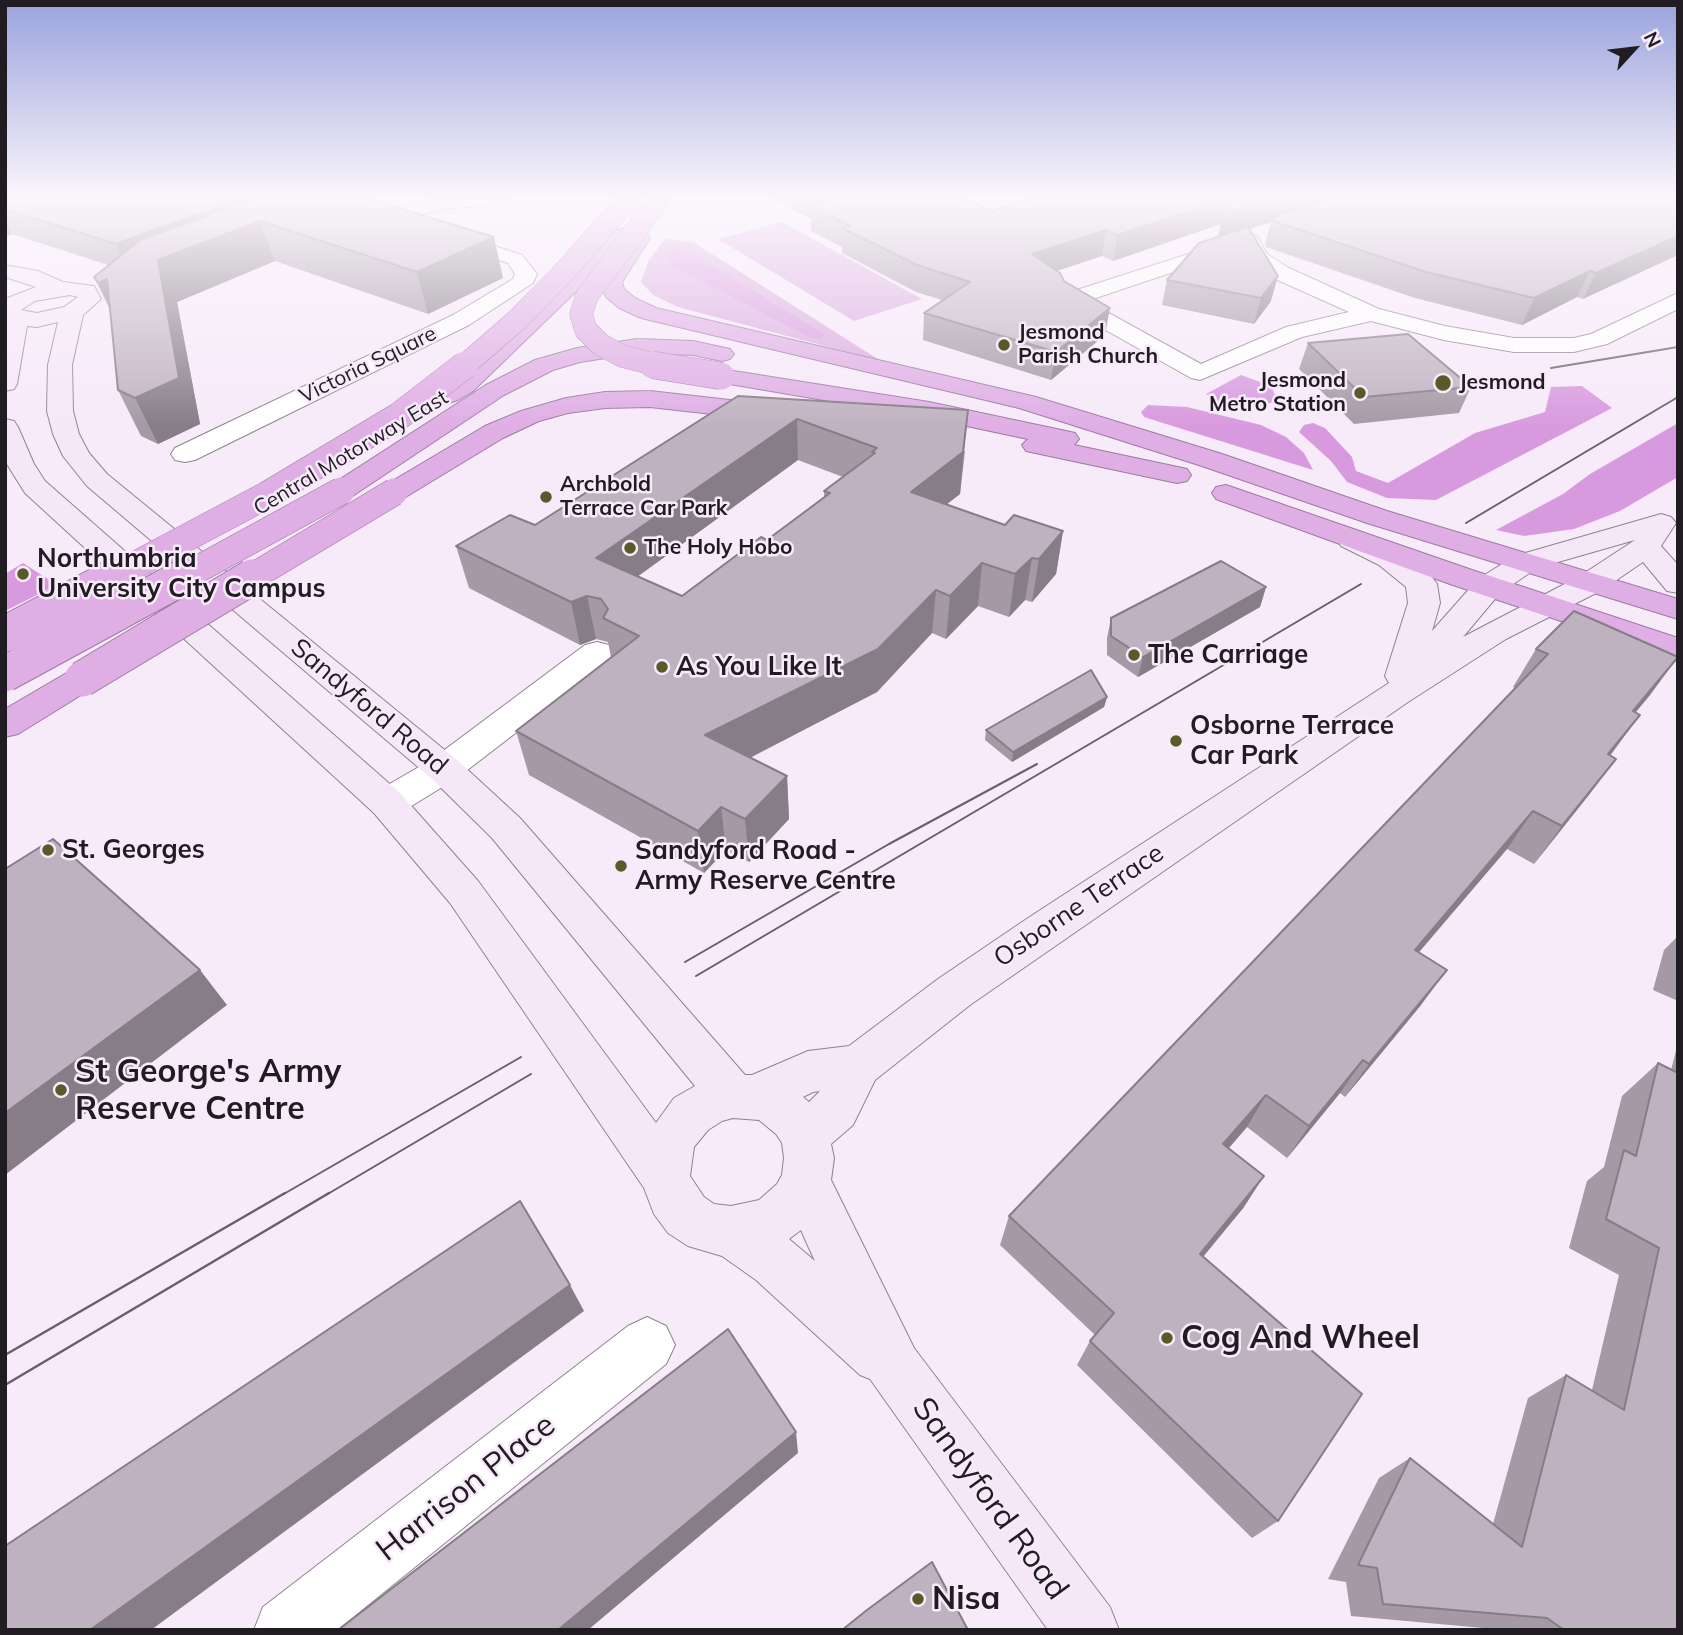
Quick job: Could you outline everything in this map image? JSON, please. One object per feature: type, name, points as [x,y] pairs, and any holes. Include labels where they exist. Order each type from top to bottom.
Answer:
[{"type":"highway","name":"Central Motorway East","points":[[10,639],[267,495],[399,416],[516,321],[561,275]]},
{"type":"highway","name":"Central Motorway East","points":[[10,639],[307,483],[464,386],[581,275]]},
{"type":"highway","points":[[603,275],[587,296],[581,314],[586,330],[600,344],[622,356],[648,364],[929,410],[1032,430],[1101,448],[1341,535],[1678,649]]},
{"type":"highway","points":[[616,275],[611,282],[614,292],[627,303],[683,322],[1027,402],[1212,460],[1377,517],[1678,609]]},
{"type":"highway","points":[[5,674],[341,491],[513,379],[544,365],[577,355],[637,346],[693,348],[891,384],[1116,431]]},
{"type":"highway","points":[[5,725],[494,432],[530,416],[566,406],[605,400],[650,399],[796,415]]},
{"type":"highway","points":[[835,420],[1043,446],[1177,475]]},
{"type":"main road","points":[[27,275],[72,298]]},
{"type":"main road","points":[[5,384],[12,308],[37,320],[72,298]]},
{"type":"main road","name":"Sandyford Road","points":[[72,298],[60,365],[60,411],[66,434],[77,456],[96,480],[444,769],[506,828],[744,1096]]},
{"type":"main road","points":[[5,427],[20,464],[35,487],[387,803],[464,892],[665,1176],[672,1197],[686,1215],[706,1228],[731,1232],[755,1229],[777,1218],[794,1201],[805,1158],[836,1109],[859,1065]]},
{"type":"main road","points":[[1661,528],[1678,584]]},
{"type":"main road","name":"Osborne Terrace","points":[[1396,694],[1489,586],[1526,562],[1661,528]]},
{"type":"main road","name":"Osborne Terrace","points":[[744,1096],[808,1072],[859,1065],[1031,937],[1396,694],[1494,632],[1591,583],[1661,528]]},
{"type":"main road","points":[[1341,535],[1390,559],[1421,584],[1424,603],[1396,694]]},
{"type":"main road","points":[[665,1176],[667,1153],[676,1132],[691,1114],[710,1102],[744,1096],[775,1104],[793,1118],[805,1158]]},
{"type":"main road","name":"Sandyford Road","points":[[805,1158],[826,1228],[894,1368],[1087,1630]]},
{"type":"main road","name":"Sandyford Road","points":[[731,1232],[775,1261],[894,1368]]},
{"type":"street","name":"Victoria Square","points":[[185,454],[461,320],[522,283],[525,275]]},
{"type":"street","points":[[1142,275],[1069,299],[1200,373],[1294,332],[1371,314]]},
{"type":"street","points":[[1286,275],[1371,314],[1444,333],[1514,345],[1574,345],[1599,339],[1678,300]]},
{"type":"street","points":[[72,298],[105,288]]},
{"type":"street","points":[[387,803],[444,769],[597,653]]},
{"type":"street","name":"Harrison Place","points":[[286,1630],[647,1345]]},
{"type":"shaded area","points":[[643,275],[746,275],[881,361],[678,307],[653,295],[641,282]]},
{"type":"shaded area","points":[[691,275],[728,275],[824,334],[821,339],[808,337]]},
{"type":"shaded area","points":[[778,275],[879,275],[922,299],[854,321]]},
{"type":"shaded area","points":[[1241,375],[1271,386],[1276,397],[1273,402],[1257,408],[1233,407],[1221,404],[1206,394]]},
{"type":"shaded area","points":[[1582,386],[1612,408],[1436,500],[1387,498],[1347,482],[1331,461],[1299,432],[1304,425],[1313,423],[1325,428],[1352,457],[1356,471],[1388,483],[1475,433],[1545,412],[1551,387]]},
{"type":"shaded area","points":[[1148,405],[1187,407],[1261,425],[1286,437],[1304,453],[1313,470],[1144,417],[1141,412]]},
{"type":"shaded area","points":[[1678,423],[1678,477],[1620,511],[1574,529],[1524,536],[1496,530],[1563,494],[1590,474]]},
{"type":"shaded area","name":"Northumbria University City Campus","points":[[23,563],[57,585],[5,611],[5,574]]},
{"type":"building","points":[[161,275],[179,378],[135,398],[118,390],[107,279],[98,283],[94,277]]},
{"type":"building","points":[[949,275],[1061,275],[1064,281],[1110,308],[1056,352],[924,313],[970,282]]},
{"type":"building","points":[[1171,275],[1278,276],[1261,298],[1167,280]]},
{"type":"building","points":[[1440,275],[1581,275],[1534,298]]},
{"type":"building","points":[[1408,334],[1471,387],[1364,397],[1308,343]]},
{"type":"building","points":[[738,396],[968,410],[963,452],[911,492],[1005,525],[1014,515],[1063,531],[1039,559],[1032,558],[1015,574],[982,563],[950,596],[936,590],[878,649],[705,735],[787,776],[745,819],[721,807],[698,831],[516,731],[639,636],[603,618],[608,609],[601,599],[587,596],[571,602],[456,546],[510,515],[535,525]],"holes":[[[797,419],[877,448],[872,452],[875,453],[824,491],[830,493],[767,540],[761,537],[682,596],[596,558]]]},
{"type":"building","points":[[1221,561],[1266,587],[1143,657],[1111,636],[1111,618]]},
{"type":"building","points":[[1574,611],[1678,657],[1633,711],[1640,715],[1608,754],[1616,759],[1562,826],[1533,811],[1415,950],[1447,970],[1369,1064],[1363,1060],[1309,1126],[1266,1095],[1223,1144],[1264,1176],[1200,1254],[1362,1394],[1278,1521],[1090,1341],[1114,1313],[1009,1216],[1548,654],[1536,649]]},
{"type":"building","points":[[1091,670],[1107,697],[1013,752],[986,730]]},
{"type":"building","name":"St George's Army Reserve Centre","points":[[53,839],[200,970],[5,1113],[5,869]]},
{"type":"building","points":[[1658,1063],[1678,1073],[1678,1630],[1564,1630],[1547,1618],[1383,1604],[1377,1568],[1358,1565],[1410,1458],[1522,1547],[1566,1375],[1624,1410],[1659,1248],[1606,1219],[1624,1150],[1636,1156]]},
{"type":"building","points":[[520,1201],[570,1285],[90,1630],[5,1630],[5,1546]]},
{"type":"building","points":[[728,1329],[796,1432],[558,1630],[338,1630]]},
{"type":"building","name":"Nisa","points":[[932,1562],[968,1630],[842,1630],[867,1610]]},
{"type":"tram line","points":[[1551,368],[1678,347]]},
{"type":"tram line","points":[[1466,523],[1678,397]]},
{"type":"tram line","points":[[696,976],[1361,584]]},
{"type":"tram line","points":[[685,962],[889,844],[1037,764]]},
{"type":"tram line","points":[[282,1195],[521,1057]]},
{"type":"tram line","points":[[326,1195],[531,1074]]},
{"type":"tram line","points":[[5,1355],[285,1193]]},
{"type":"tram line","points":[[5,1385],[329,1193]]},
{"type":"place","name":"Jesmond Parish Church","points":[[1004,345]]},
{"type":"place","name":"Jesmond","points":[[1443,383]]},
{"type":"place","name":"Jesmond Metro Station","points":[[1360,393]]},
{"type":"place","name":"Archbold Terrace Car Park","points":[[546,497]]},
{"type":"place","name":"The Holy Hobo","points":[[630,548]]},
{"type":"place","name":"Northumbria University City Campus","points":[[23,574]]},
{"type":"place","name":"The Carriage","points":[[1134,655]]},
{"type":"place","name":"As You Like It","points":[[662,667]]},
{"type":"place","name":"Osborne Terrace Car Park","points":[[1176,741]]},
{"type":"place","name":"St. Georges","points":[[48,850]]},
{"type":"place","name":"Sandyford Road - Army Reserve Centre","points":[[621,866]]},
{"type":"place","name":"St George's Army Reserve Centre","points":[[61,1090]]},
{"type":"place","name":"Cog And Wheel","points":[[1167,1338]]},
{"type":"place","name":"Nisa","points":[[918,1599]]}]
